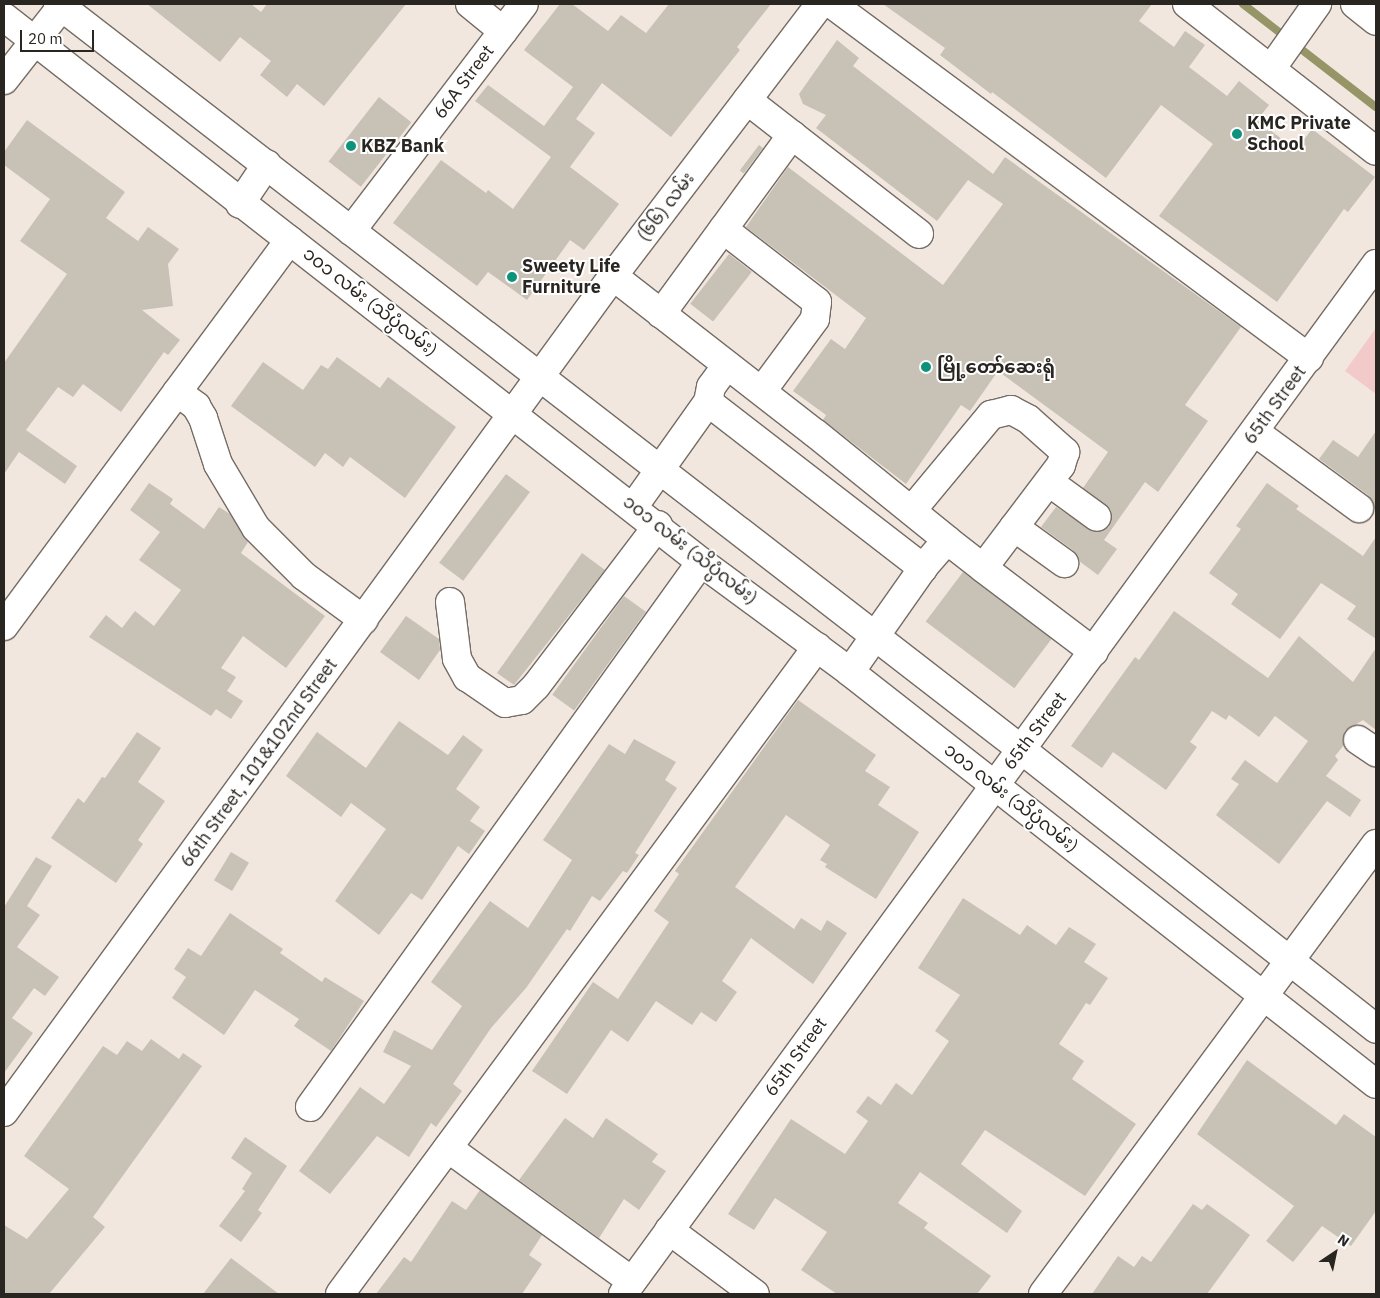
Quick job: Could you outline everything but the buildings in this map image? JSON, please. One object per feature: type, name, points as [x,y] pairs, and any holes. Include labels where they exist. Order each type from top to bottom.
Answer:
[{"type":"street","points":[[470,4],[503,31]]},
{"type":"street","name":"66A Street","points":[[350,231],[524,4]]},
{"type":"street","name":"(၆၆) လမ်း","points":[[514,412],[542,377],[613,276],[820,4]]},
{"type":"street","points":[[832,4],[1309,358]]},
{"type":"street","points":[[1188,4],[1376,150]]},
{"type":"street","points":[[1271,69],[1317,4]]},
{"type":"street","points":[[1355,4],[1376,21]]},
{"type":"street","points":[[4,80],[60,5],[268,164],[350,231],[542,377],[658,471],[1022,750],[1376,1029]]},
{"type":"street","name":"၁၀၁ လမ်း (သိပ္ပံလမ်း)","points":[[4,17],[240,204],[290,240],[514,412],[658,525],[701,562],[817,646],[994,786],[1267,996],[1376,1084]]},
{"type":"street","points":[[746,100],[919,234]]},
{"type":"street","points":[[661,314],[792,135]]},
{"type":"street","points":[[240,204],[268,164]]},
{"type":"street","points":[[723,229],[817,302],[815,319],[762,391]]},
{"type":"street","points":[[4,626],[290,240]]},
{"type":"street","name":"65th Street","points":[[628,1288],[1376,264]]},
{"type":"street","points":[[613,276],[762,391],[947,540],[1094,652]]},
{"type":"street","points":[[634,506],[708,402],[711,387],[727,365]]},
{"type":"street","points":[[177,392],[196,406],[203,418],[218,464],[256,528],[304,576],[364,620]]},
{"type":"street","points":[[708,402],[923,568]]},
{"type":"street","points":[[912,510],[990,416],[1011,410],[1028,420],[1065,452],[1061,465],[1049,482],[983,568]]},
{"type":"street","name":"66th Street, 101&102nd Street","points":[[4,1112],[514,412]]},
{"type":"street","points":[[1255,432],[1359,508]]},
{"type":"street","points":[[1049,482],[1097,518]]},
{"type":"street","points":[[450,602],[457,659],[467,677],[505,703],[522,700],[536,686],[658,525]]},
{"type":"street","points":[[1014,526],[1064,563]]},
{"type":"street","points":[[850,672],[923,568],[947,540]]},
{"type":"street","points":[[310,1107],[701,562]]},
{"type":"street","points":[[340,1294],[817,646]]},
{"type":"street","points":[[1043,1294],[1267,996],[1376,844]]},
{"type":"street","points":[[448,1148],[628,1288]]},
{"type":"street","points":[[669,1230],[755,1294]]},
{"type":"shaded area","points":[[1376,328],[1376,394],[1345,371]]},
{"type":"waterway","points":[[1243,4],[1376,107]]},
{"type":"place","name":"KMC Private School","points":[[1237,134]]},
{"type":"place","name":"KBZ Bank","points":[[351,146]]},
{"type":"place","name":"Sweety Life Furniture","points":[[512,277]]},
{"type":"place","name":"မြို့တော်ဆေးရုံ","points":[[926,367]]}]
